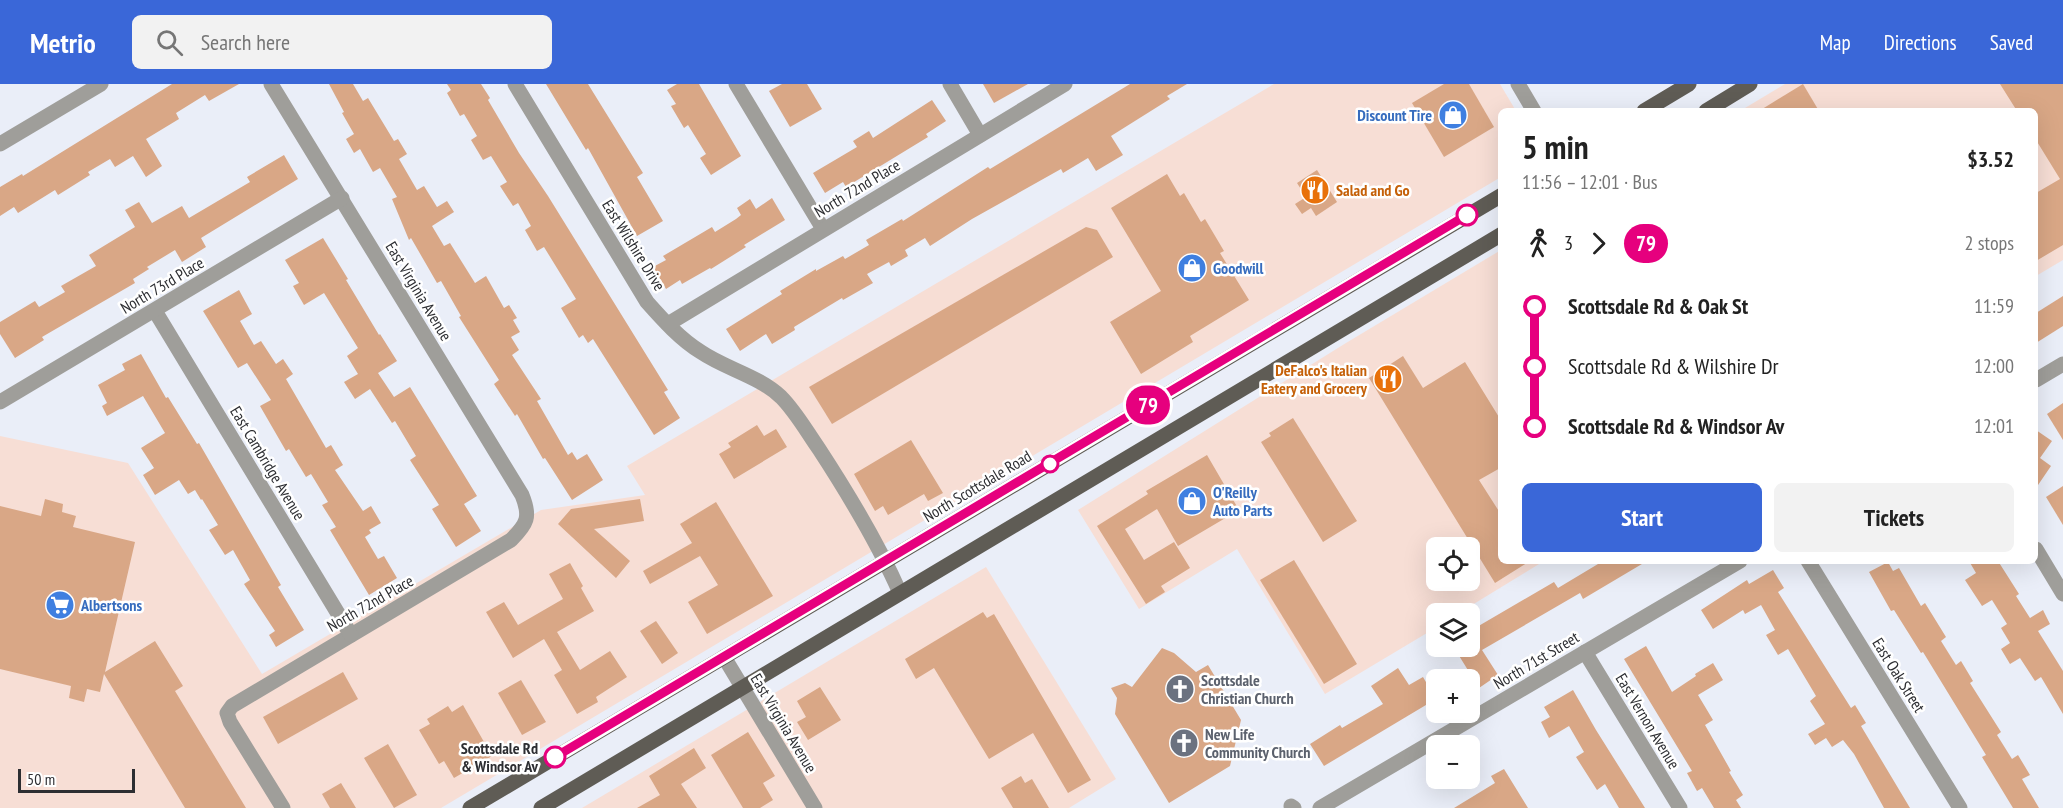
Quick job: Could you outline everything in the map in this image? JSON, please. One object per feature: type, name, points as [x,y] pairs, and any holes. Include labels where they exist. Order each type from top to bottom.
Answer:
[{"type":"main road","points":[[1649,108],[1689,84]]},
{"type":"main road","points":[[1711,108],[1750,84]]},
{"type":"main road","name":"North Scottsdale Road","points":[[470,808],[1498,197]]},
{"type":"main road","points":[[541,808],[1498,236]]},
{"type":"street","points":[[0,144],[100,84]]},
{"type":"street","name":"East Virginia Avenue","points":[[271,84],[522,495],[527,519]]},
{"type":"street","name":"East Wilshire Drive","points":[[515,84],[647,303],[700,352],[760,382],[781,397],[827,461],[886,561],[900,593]]},
{"type":"street","points":[[736,84],[823,229]]},
{"type":"street","points":[[950,84],[980,135]]},
{"type":"street","name":"North 72nd Place","points":[[668,324],[1065,84]]},
{"type":"street","points":[[1518,84],[1532,108]]},
{"type":"street","name":"North 73rd Place","points":[[0,402],[342,198]]},
{"type":"street","name":"East Cambridge Avenue","points":[[154,310],[351,635]]},
{"type":"street","points":[[2038,379],[2063,364]]},
{"type":"street","name":"North 72nd Place","points":[[283,808],[230,722],[227,713],[232,706],[511,540],[522,530],[527,519]]},
{"type":"street","points":[[2038,552],[2063,594]]},
{"type":"street","name":"North 71st Street","points":[[1320,808],[1735,564]]},
{"type":"street","name":"East Oak Street","points":[[1810,564],[1960,808]]},
{"type":"street","name":"East Vernon Avenue","points":[[1585,652],[1680,808]]},
{"type":"street","name":"East Virginia Avenue","points":[[724,657],[815,808]]},
{"type":"shaded area","points":[[1274,84],[1500,84],[1514,108],[1498,108],[1498,179],[441,808],[0,808],[0,436],[128,463],[262,674],[541,510],[645,495],[627,466]]},
{"type":"shaded area","points":[[1785,84],[2063,84],[2063,260],[2038,275],[2038,108],[1745,108]]},
{"type":"shaded area","points":[[1498,252],[1498,564],[1539,564],[1475,603],[1426,603],[1426,634],[1325,694],[1237,549],[1139,609],[1078,510],[1346,343]]},
{"type":"shaded area","points":[[986,567],[1116,779],[1069,808],[582,808]]},
{"type":"building","points":[[172,84],[239,84],[209,101],[205,95],[176,113],[179,119],[146,139],[162,166],[146,177],[133,156],[115,167],[110,159],[88,172],[90,175],[58,195],[55,190],[18,213],[14,207],[0,216],[0,187],[22,174],[23,176]]},
{"type":"building","points":[[329,84],[353,84],[363,101],[368,98],[394,141],[398,139],[407,154],[399,159],[417,190],[424,186],[437,207],[447,201],[454,212],[432,226],[444,246],[450,243],[475,283],[486,276],[504,308],[509,305],[517,318],[513,320],[520,332],[511,337],[519,350],[512,355],[541,399],[537,401],[568,455],[572,452],[577,460],[587,454],[603,480],[572,500],[545,458],[543,459],[517,414],[515,416],[494,384],[499,380],[459,317],[461,316],[441,281],[437,283],[411,238],[409,240],[392,199],[397,197],[380,168],[373,172],[360,149],[354,153],[346,139],[354,134]]},
{"type":"building","points":[[447,84],[481,84],[519,153],[668,390],[664,392],[680,418],[654,435],[593,339],[588,343],[583,335],[579,338],[561,308],[576,299],[544,247],[537,251],[525,230],[531,226],[518,203],[513,206],[500,186],[507,182],[491,156],[483,160],[471,140],[477,136],[464,114],[460,116],[447,93],[451,90]]},
{"type":"building","points":[[546,84],[588,84],[643,173],[637,177],[663,221],[637,236],[588,148],[586,150]]},
{"type":"building","points":[[677,84],[699,84],[741,156],[711,175],[700,158],[706,154],[688,125],[684,128],[671,106],[676,104],[667,90]]},
{"type":"building","points":[[782,84],[807,84],[822,109],[790,127],[769,91]]},
{"type":"building","points":[[983,84],[1028,84],[994,103]]},
{"type":"building","points":[[1130,84],[1187,84],[1167,96],[1170,99],[1111,136],[1123,155],[1096,171],[1088,158],[1063,173],[1061,169],[972,219],[930,246],[925,238],[905,250],[908,256],[891,266],[889,262],[867,274],[873,283],[843,300],[842,298],[794,327],[795,330],[772,344],[766,334],[740,351],[726,329],[782,294],[780,291],[816,269],[816,271],[843,256],[845,259],[869,245],[866,240],[902,219],[903,221],[988,167],[990,169]]},
{"type":"building","name":"Discount Tire","points":[[1444,84],[1469,84],[1494,127],[1444,157],[1412,103]]},
{"type":"building","points":[[1803,84],[1817,108],[1764,108]]},
{"type":"building","points":[[2000,84],[2063,84],[2063,245],[2038,260],[2038,192],[2060,179],[2038,143],[2038,108],[2015,108]]},
{"type":"building","points":[[932,100],[946,121],[926,134],[928,137],[846,187],[843,182],[825,193],[813,173],[857,147],[853,141],[869,131],[873,138]]},
{"type":"building","points":[[284,155],[298,179],[201,238],[206,247],[182,262],[175,250],[147,267],[149,269],[133,279],[135,283],[42,337],[44,340],[15,358],[0,334],[0,322],[35,301],[39,307],[65,292],[61,286],[96,266],[89,255],[135,227],[125,210],[139,202],[152,223],[182,206],[189,218],[250,182],[247,177]]},
{"type":"building","name":"Salad and Go","points":[[1317,170],[1337,202],[1316,216],[1311,208],[1302,214],[1295,204],[1306,197],[1297,183]]},
{"type":"building","points":[[1167,174],[1180,196],[1184,193],[1201,222],[1205,219],[1224,251],[1220,253],[1249,300],[1190,336],[1193,342],[1141,374],[1110,322],[1161,291],[1111,208]]},
{"type":"building","points":[[772,198],[785,220],[711,269],[682,284],[680,280],[666,289],[653,267],[666,260],[663,256],[712,227],[715,232],[736,219],[741,215],[737,208],[750,199],[756,209]]},
{"type":"building","points":[[1086,227],[1097,230],[1113,257],[832,424],[809,387]]},
{"type":"building","points":[[323,238],[379,335],[397,361],[378,373],[394,397],[410,387],[477,496],[464,504],[481,531],[456,547],[432,509],[439,505],[410,460],[416,456],[395,421],[392,423],[370,389],[355,399],[344,382],[358,374],[347,356],[358,348],[324,293],[304,305],[293,286],[299,283],[285,260]]},
{"type":"building","points":[[239,290],[252,314],[240,321],[254,345],[261,341],[276,364],[283,359],[293,374],[286,379],[326,448],[331,445],[343,465],[335,470],[363,511],[371,506],[381,523],[369,530],[371,533],[365,537],[378,559],[384,556],[397,578],[369,595],[330,530],[336,527],[322,505],[328,502],[311,474],[306,477],[289,449],[286,451],[260,406],[271,400],[247,363],[238,368],[203,311]]},
{"type":"building","points":[[2063,296],[2063,326],[2038,342],[2038,312]]},
{"type":"building","points":[[141,354],[166,398],[168,397],[197,444],[199,443],[281,585],[278,587],[304,630],[276,647],[269,635],[275,631],[244,584],[250,580],[233,550],[225,555],[209,530],[218,525],[202,499],[195,490],[188,494],[179,480],[155,495],[143,475],[154,468],[141,448],[165,433],[143,396],[107,416],[102,406],[107,403],[98,385],[125,370],[122,364]]},
{"type":"building","points":[[1403,356],[1423,388],[1465,362],[1498,416],[1498,469],[1479,480],[1498,510],[1498,564],[1525,564],[1495,583],[1480,559],[1480,537],[1467,537],[1369,378]]},
{"type":"building","points":[[2063,403],[2063,440],[2047,414]]},
{"type":"building","points":[[1293,418],[1357,521],[1323,542],[1261,442],[1271,436],[1269,433]]},
{"type":"building","points":[[757,425],[764,436],[776,429],[787,447],[734,479],[719,454],[731,447],[728,443]]},
{"type":"building","points":[[2038,431],[2052,441],[2040,458],[2051,466],[2038,485]]},
{"type":"building","points":[[911,440],[943,493],[928,501],[924,494],[888,515],[883,506],[875,511],[854,474]]},
{"type":"building","points":[[1207,455],[1239,510],[1178,546],[1157,509],[1125,529],[1144,560],[1174,542],[1190,568],[1161,586],[1165,592],[1146,604],[1097,526],[1148,494],[1146,491]]},
{"type":"building","points":[[2063,486],[2063,525],[2046,497]]},
{"type":"building","name":"Albertsons","points":[[45,499],[63,504],[62,512],[76,516],[73,527],[135,542],[105,672],[155,641],[183,686],[175,691],[246,808],[185,808],[104,674],[100,692],[87,689],[84,702],[69,698],[71,686],[0,669],[0,506],[41,516]]},
{"type":"building","points":[[640,499],[644,521],[594,529],[630,561],[616,578],[558,524],[571,509]]},
{"type":"building","points":[[716,502],[773,596],[707,634],[688,602],[718,585],[700,556],[650,584],[643,571],[692,543],[680,524]]},
{"type":"building","points":[[1294,560],[1357,664],[1324,684],[1260,580]]},
{"type":"building","points":[[570,563],[594,611],[557,632],[580,670],[610,651],[627,677],[596,697],[598,702],[577,714],[554,675],[562,670],[544,639],[513,658],[486,612],[504,602],[518,625],[563,599],[549,574]]},
{"type":"building","points":[[1598,564],[1642,564],[1583,599],[1580,593],[1482,650],[1498,675],[1480,687],[1480,669],[1467,669],[1460,657],[1480,657],[1480,625],[1554,582],[1558,588]]},
{"type":"building","points":[[1884,564],[1889,564],[1893,571],[1899,568],[1921,606],[1925,603],[1946,637],[1941,641],[1956,665],[1961,661],[1973,681],[1970,683],[2001,732],[1997,735],[2012,759],[2018,755],[2030,775],[2022,779],[2039,808],[2013,808],[1982,757],[1986,755],[1923,652],[1921,653],[1894,610],[1891,611],[1869,572]]},
{"type":"building","points":[[1971,564],[2000,564],[2019,594],[2016,596],[2030,618],[2043,610],[2050,624],[2038,631],[2063,671],[2063,714],[2041,677],[2035,681],[2020,658],[2010,664],[2001,649],[2010,643],[2001,628],[2007,624],[1992,600],[1982,606],[1965,580],[1976,573]]},
{"type":"building","points":[[1773,570],[1784,588],[1778,592],[1851,708],[1855,705],[1866,723],[1861,726],[1910,808],[1884,808],[1854,754],[1843,740],[1832,747],[1826,738],[1815,745],[1808,734],[1825,724],[1810,701],[1816,696],[1788,649],[1778,655],[1766,635],[1775,630],[1761,605],[1745,614],[1743,610],[1713,629],[1701,610],[1747,580],[1749,584]]},
{"type":"building","points":[[983,612],[987,618],[994,614],[1091,780],[1068,793],[1033,733],[989,759],[934,668],[916,679],[905,659]]},
{"type":"building","points":[[656,621],[678,653],[662,664],[640,631]]},
{"type":"building","points":[[1646,646],[1672,692],[1713,663],[1723,680],[1698,695],[1713,720],[1705,725],[1743,795],[1736,800],[1741,808],[1714,808],[1702,788],[1697,791],[1687,773],[1692,771],[1624,659]]},
{"type":"building","name":"New Life Community Church","points":[[1162,648],[1174,653],[1196,672],[1208,665],[1241,720],[1230,766],[1169,803],[1115,714],[1117,698],[1111,688],[1125,683],[1132,687]]},
{"type":"building","points":[[1398,668],[1409,685],[1423,677],[1426,682],[1426,705],[1324,766],[1310,744],[1340,725],[1342,728],[1383,704],[1371,686]]},
{"type":"building","points":[[343,672],[358,699],[278,744],[263,717]]},
{"type":"building","points":[[521,680],[546,722],[522,735],[498,693]]},
{"type":"building","points":[[820,687],[841,720],[808,740],[797,722],[806,717],[797,701]]},
{"type":"building","points":[[1573,690],[1645,808],[1619,808],[1605,784],[1597,790],[1576,757],[1584,752],[1569,726],[1549,738],[1541,722],[1550,717],[1544,707]]},
{"type":"building","points":[[463,705],[492,756],[454,778],[444,761],[439,764],[419,730],[430,724],[427,719],[448,706],[452,712]]},
{"type":"building","points":[[748,732],[775,776],[763,783],[773,800],[760,808],[743,808],[711,755]]},
{"type":"building","points":[[388,744],[417,795],[394,808],[364,758]]},
{"type":"building","points":[[694,748],[706,768],[681,784],[697,808],[637,808],[660,795],[649,776]]},
{"type":"building","points":[[1504,769],[1528,808],[1454,808],[1495,783],[1491,776]]},
{"type":"building","points":[[1021,776],[1025,783],[1032,779],[1049,808],[1013,808],[1001,788]]},
{"type":"building","points":[[341,783],[356,808],[330,808],[322,794]]},
{"type":"bus line","name":"79","points":[[555,757],[1467,215]]},
{"type":"place","name":"Discount Tire","points":[[1453,115]]},
{"type":"place","name":"Salad and Go","points":[[1315,190]]},
{"type":"place","name":"Goodwill","points":[[1192,268]]},
{"type":"place","name":"DeFalco's Italian Eatery and Grocery","points":[[1388,379]]},
{"type":"place","name":"O'Reilly Auto Parts","points":[[1192,501]]},
{"type":"place","name":"Albertsons","points":[[60,605]]},
{"type":"place","name":"Scottsdale Christian Church","points":[[1180,689]]},
{"type":"place","name":"New Life Community Church","points":[[1184,743]]},
{"type":"place","name":"Scottsdale Rd & Windsor Av","points":[[555,757]]}]
